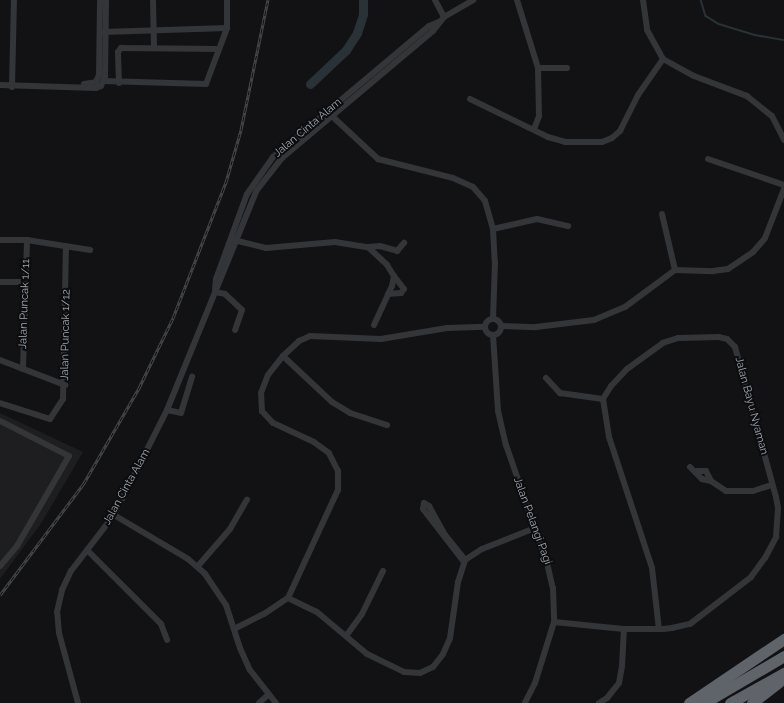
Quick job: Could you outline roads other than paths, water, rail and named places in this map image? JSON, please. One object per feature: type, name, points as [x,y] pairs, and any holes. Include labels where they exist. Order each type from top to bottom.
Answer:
[{"type":"highway","points":[[689,703],[784,639]]},
{"type":"highway","points":[[704,703],[784,656]]},
{"type":"highway","points":[[730,703],[784,673]]},
{"type":"highway","points":[[752,703],[784,678]]},
{"type":"street","points":[[12,85],[14,0]]},
{"type":"street","points":[[0,85],[96,82],[99,75],[100,0]]},
{"type":"street","points":[[12,85],[96,88],[104,81],[106,0]]},
{"type":"street","points":[[153,0],[154,48]]},
{"type":"street","points":[[104,81],[119,83],[206,84],[227,28],[228,0]]},
{"type":"street","points":[[435,0],[444,17]]},
{"type":"street","name":"Jalan Cinta Alam","points":[[234,240],[261,184],[282,158],[333,117],[433,31],[444,17],[474,0]]},
{"type":"street","points":[[517,0],[538,68],[539,116],[534,129]]},
{"type":"street","points":[[643,0],[647,30],[663,59],[694,76],[747,96],[772,116],[784,140]]},
{"type":"street","points":[[100,21],[106,30]]},
{"type":"street","name":"Jalan Cinta Alam","points":[[78,703],[59,633],[57,612],[62,590],[72,571],[114,515],[168,410],[215,292],[221,282],[250,187],[272,157],[429,26],[439,22]]},
{"type":"street","points":[[99,36],[106,30],[227,28]]},
{"type":"street","points":[[119,83],[119,49],[218,49]]},
{"type":"street","points":[[470,99],[548,137],[565,142],[602,142],[612,138],[620,131],[638,95],[663,59]]},
{"type":"street","points":[[538,68],[567,68]]},
{"type":"street","points":[[234,629],[264,614],[288,598],[338,490],[338,471],[329,453],[314,442],[273,423],[262,411],[261,393],[268,375],[283,356],[299,341],[310,336],[381,339],[447,328],[485,326],[493,319],[495,262],[493,228],[485,201],[473,188],[453,178],[378,159],[333,117]]},
{"type":"street","points":[[708,159],[784,186]]},
{"type":"street","points":[[501,326],[579,324],[609,316],[675,270],[713,271],[728,269],[740,262],[765,238],[784,189]]},
{"type":"street","points":[[662,214],[675,270]]},
{"type":"street","points":[[493,228],[537,219],[568,226]]},
{"type":"street","points":[[0,240],[27,240],[90,250]]},
{"type":"street","name":"Jalan Puncak 1/11","points":[[23,369],[27,240]]},
{"type":"street","points":[[234,240],[266,248],[334,242],[368,247],[380,246],[397,251],[404,243]]},
{"type":"street","name":"Jalan Puncak 1/12","points":[[0,403],[50,419],[63,399],[65,385],[66,246]]},
{"type":"street","points":[[368,247],[387,265],[404,289],[401,293],[388,294]]},
{"type":"street","points":[[374,325],[392,286],[394,276]]},
{"type":"street","points":[[0,282],[26,282]]},
{"type":"street","points":[[215,292],[225,294],[242,310],[235,330]]},
{"type":"street","points":[[485,326],[486,332],[493,335],[500,332],[500,322],[493,319]]},
{"type":"street","name":"Jalan Pelangi Pagi","points":[[493,335],[498,410],[508,452],[552,579],[554,622],[535,683],[525,703]]},
{"type":"street","name":"Jalan Bayu Nyaman","points":[[554,622],[624,629],[659,629],[690,624],[751,577],[776,537],[778,508],[735,347],[727,339],[692,337],[663,342],[627,369],[611,386],[603,399]]},
{"type":"street","points":[[283,356],[332,402],[350,413],[388,425]]},
{"type":"street","points":[[0,360],[65,385]]},
{"type":"street","points":[[168,410],[181,413],[192,377]]},
{"type":"street","points":[[546,378],[560,393],[603,399],[609,437],[652,568],[659,629]]},
{"type":"street","points":[[0,421],[69,456],[17,546],[0,566]]},
{"type":"street","points":[[690,467],[697,471],[706,472],[711,481],[723,490],[739,493],[772,486]]},
{"type":"street","points":[[198,566],[230,529],[247,500]]},
{"type":"street","points":[[424,504],[429,506],[445,535],[464,561],[423,509],[424,504]]},
{"type":"street","points":[[114,515],[198,566],[214,585],[226,605],[250,670],[268,695],[276,703]]},
{"type":"street","points":[[288,598],[317,612],[367,654],[404,672],[420,673],[433,667],[443,654],[450,638],[464,561],[482,549],[535,528]]},
{"type":"street","points":[[87,550],[161,624],[167,640]]},
{"type":"street","points":[[346,636],[362,614],[383,570]]},
{"type":"street","points":[[599,703],[610,695],[619,683],[622,666],[624,629]]},
{"type":"street","points":[[259,703],[268,695]]},
{"type":"waterway","points":[[310,84],[346,50],[357,33],[363,14],[363,0]]},
{"type":"waterway","points":[[701,0],[706,16],[719,24],[755,35],[784,40]]},
{"type":"railway","points":[[0,595],[84,483],[139,388],[173,318],[226,182],[241,130],[268,0]]}]
